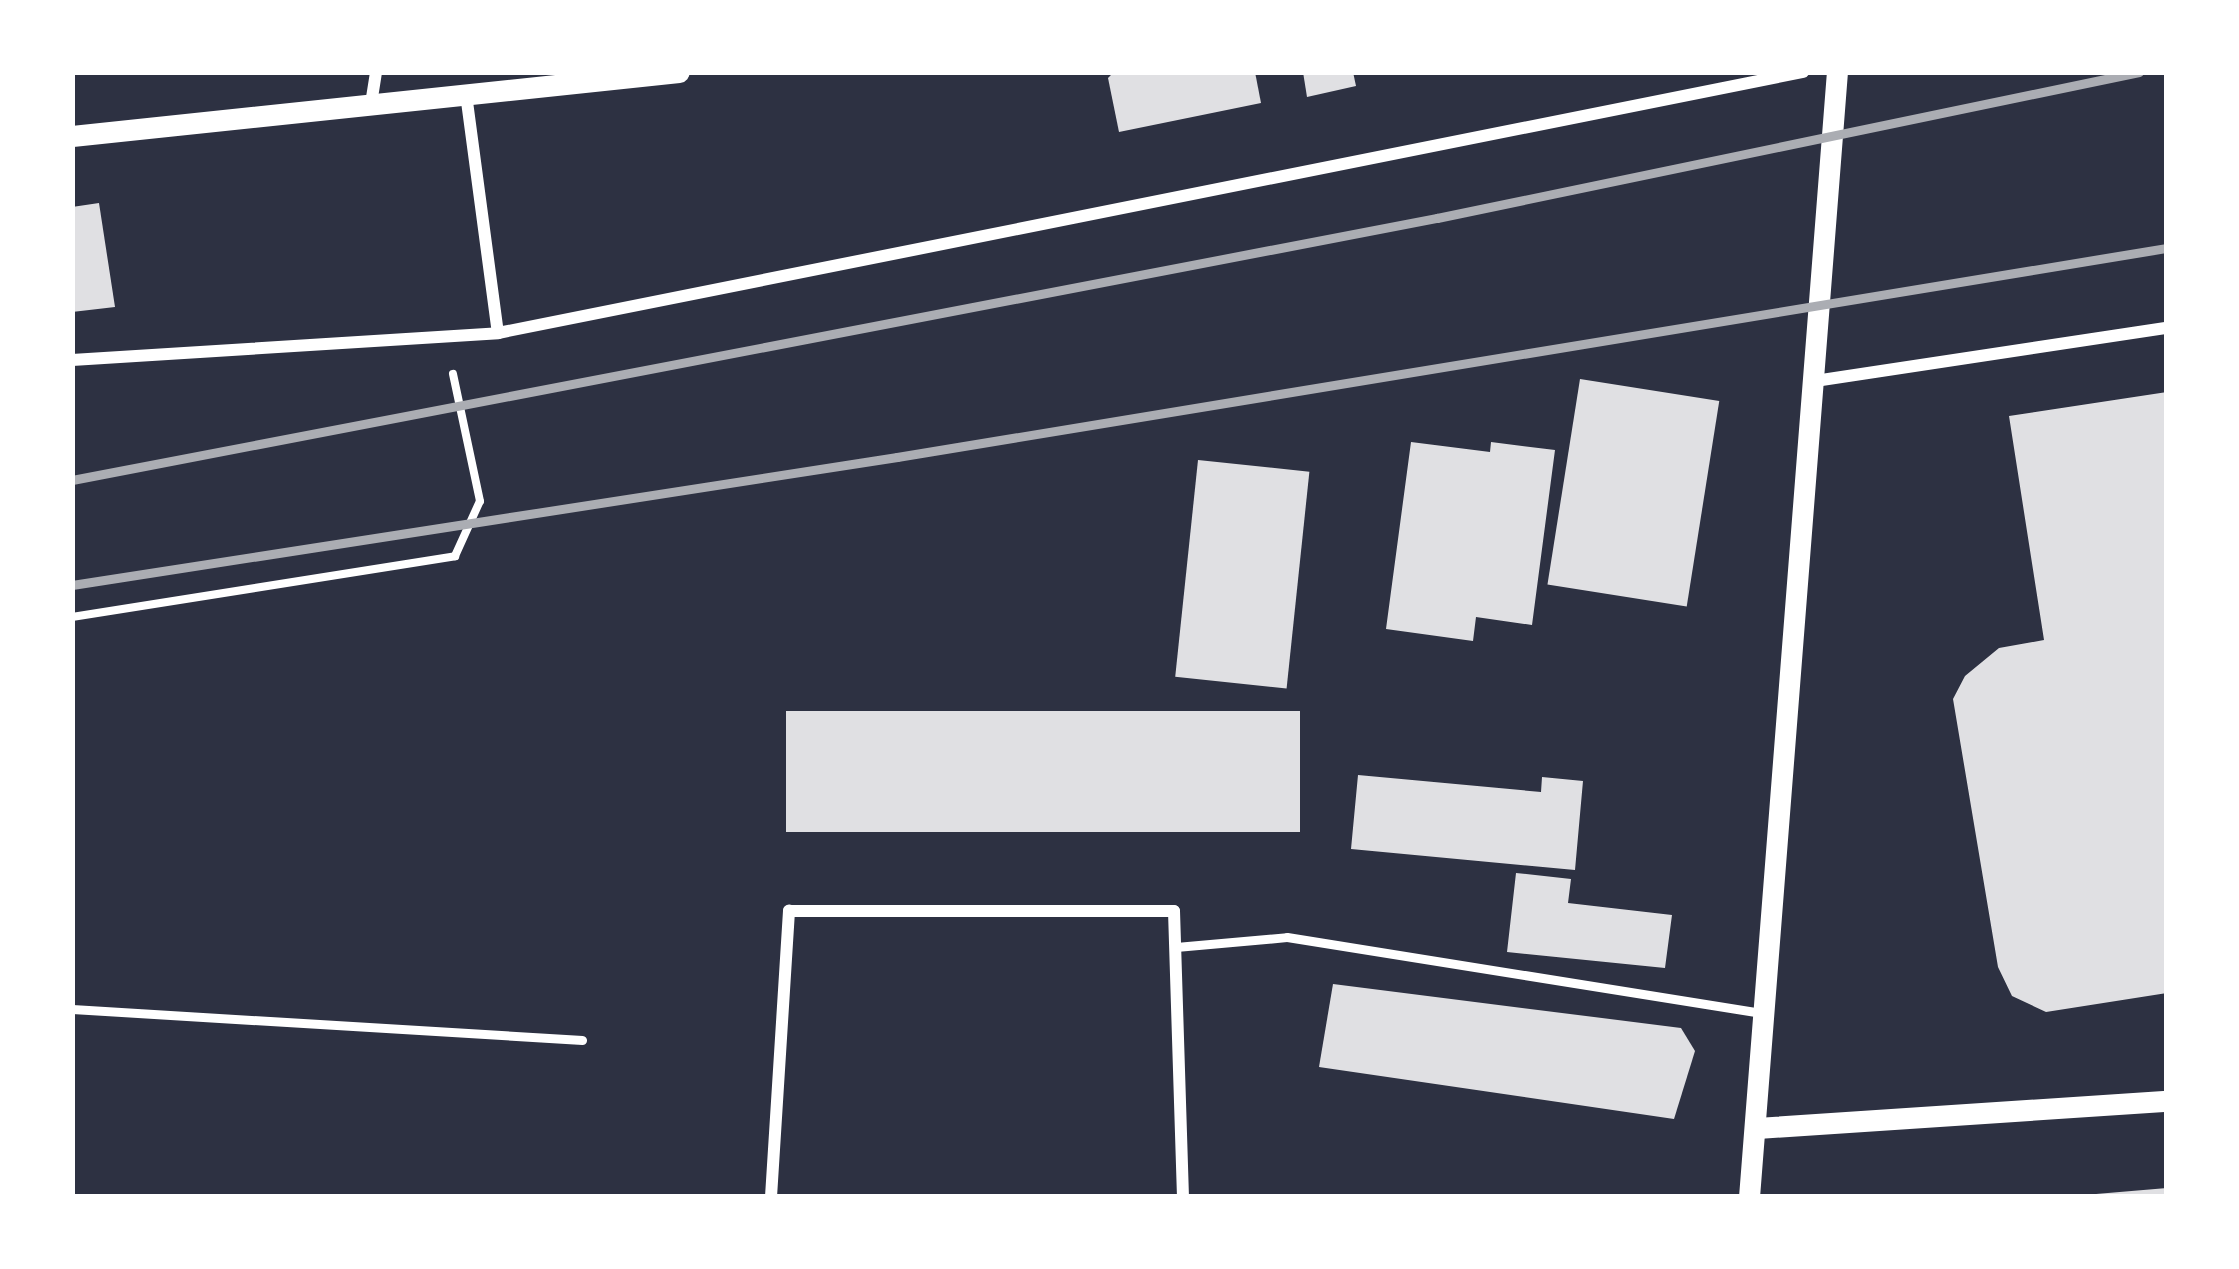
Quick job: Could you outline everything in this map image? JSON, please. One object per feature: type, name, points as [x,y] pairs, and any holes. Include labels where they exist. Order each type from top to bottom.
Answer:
[{"type":"street","points":[[371,104],[376,72]]},
{"type":"street","points":[[72,136],[680,72]]},
{"type":"street","points":[[72,360],[498,332],[1803,72]]},
{"type":"street","points":[[1749,1197],[1837,72]]},
{"type":"street","points":[[466,94],[498,332]]},
{"type":"street","points":[[1815,381],[2167,328]]},
{"type":"street","points":[[771,1197],[789,911],[1174,911],[1184,1197]]},
{"type":"street","points":[[1757,1128],[2167,1101]]},
{"type":"lane","points":[[1176,947],[1287,937],[1763,1013]]},
{"type":"lane","points":[[72,1009],[582,1040]]},
{"type":"path","points":[[72,617],[454,556],[480,501],[446,337]]},
{"type":"building","points":[[1114,72],[1255,72],[1261,103],[1119,132],[1108,78]]},
{"type":"building","points":[[1303,72],[1353,72],[1356,86],[1307,97]]},
{"type":"building","points":[[99,203],[115,307],[72,312],[72,207]]},
{"type":"building","points":[[1580,379],[1719,401],[1687,606],[1547,584]]},
{"type":"building","points":[[2167,392],[2167,993],[2046,1012],[2012,996],[1998,967],[1953,699],[1965,676],[1999,648],[2044,640],[2009,416]]},
{"type":"building","points":[[1411,442],[1490,452],[1491,442],[1555,450],[1532,625],[1476,617],[1473,641],[1386,629]]},
{"type":"building","points":[[1198,460],[1309,472],[1287,689],[1175,677]]},
{"type":"building","points":[[786,711],[1300,711],[1300,832],[786,832]]},
{"type":"building","points":[[1358,775],[1541,792],[1542,777],[1583,781],[1575,870],[1351,849]]},
{"type":"building","points":[[1516,873],[1571,879],[1568,903],[1672,915],[1665,968],[1507,952]]},
{"type":"building","points":[[1333,984],[1681,1028],[1695,1051],[1674,1119],[1319,1067]]},
{"type":"building","points":[[2167,1188],[2167,1197],[2096,1197],[2096,1194]]},
{"type":"railway","points":[[72,480],[1437,218],[2139,72]]},
{"type":"railway","points":[[72,585],[897,457],[2167,248]]}]
